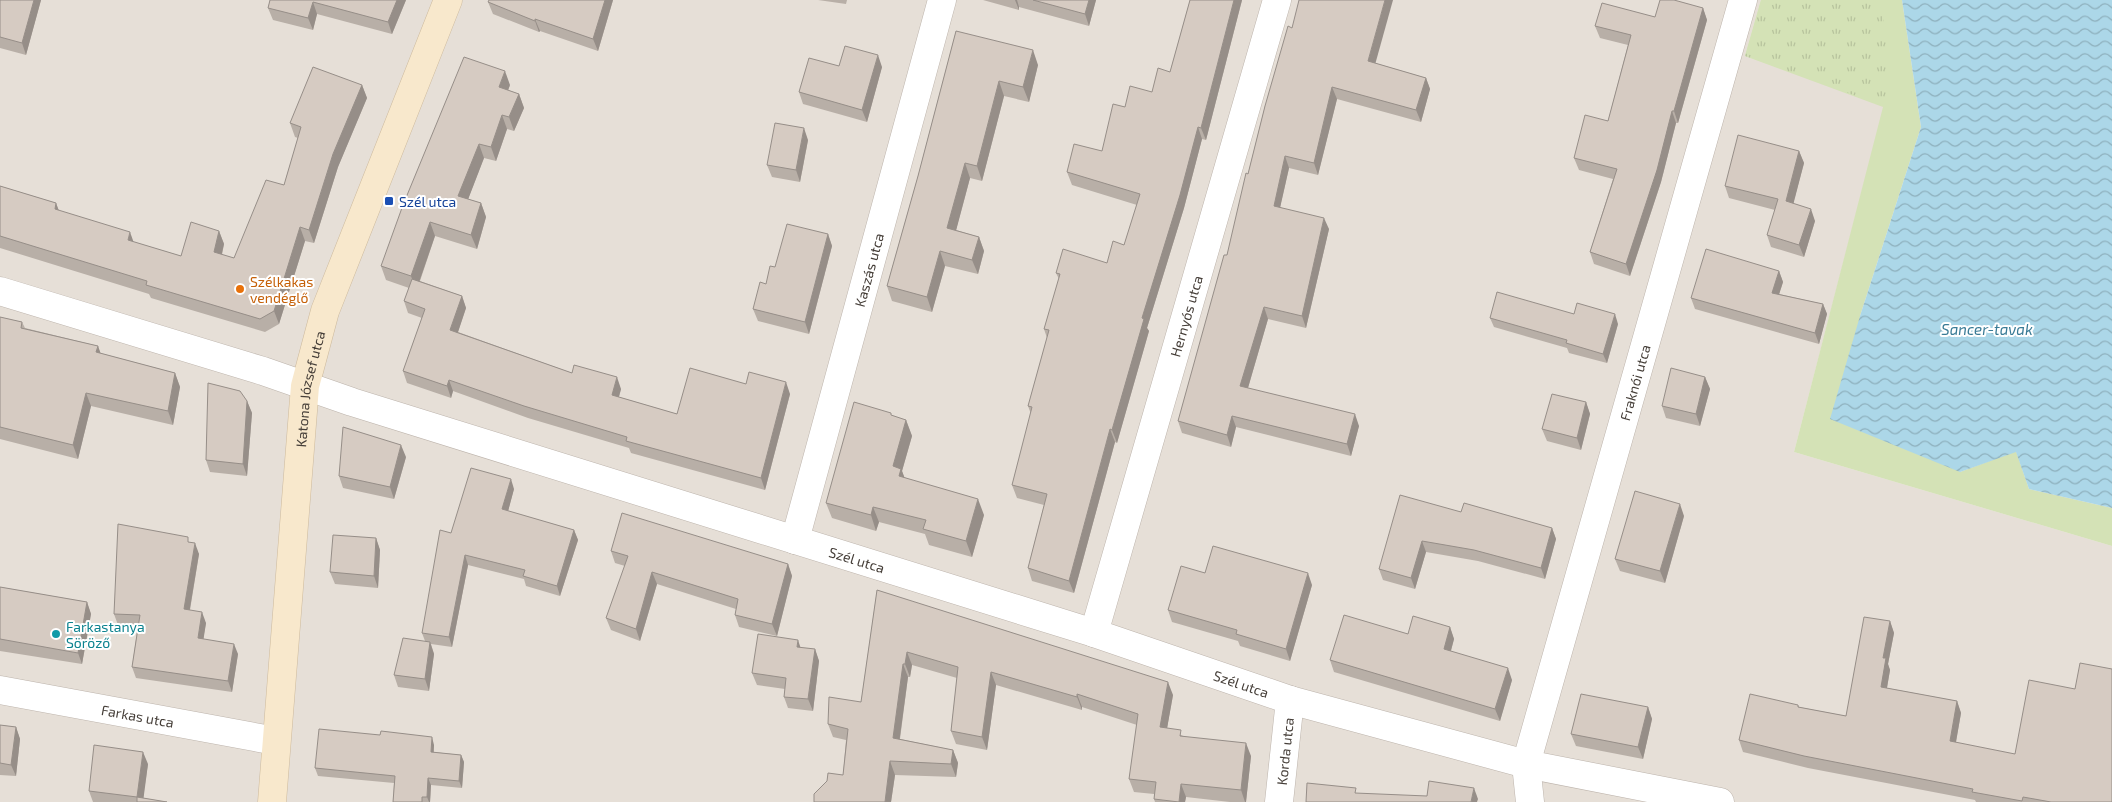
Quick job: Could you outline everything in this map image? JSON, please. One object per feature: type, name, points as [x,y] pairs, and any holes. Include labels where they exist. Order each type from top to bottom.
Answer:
[{"type":"street","name":"Katona József utca","points":[[272,802],[304,386],[326,311],[448,0]]},
{"type":"street","name":"Kaszás utca","points":[[794,540],[942,0]]},
{"type":"street","name":"Hernyós utca","points":[[1094,633],[1277,0]]},
{"type":"street","name":"Fraknói utca","points":[[1526,764],[1743,0]]},
{"type":"street","name":"Szél utca","points":[[0,291],[1094,633],[1290,700],[1526,764],[1720,802]]},
{"type":"street","name":"Farkas utca","points":[[0,690],[276,741]]},
{"type":"street","name":"Korda utca","points":[[1279,802],[1290,700]]},
{"type":"street","points":[[1526,764],[1530,802]]},
{"type":"shaded area","points":[[0,0],[1761,0],[1745,56],[1884,106],[1794,452],[2112,546],[2112,802],[0,802]]},
{"type":"green space","points":[[1761,0],[1902,0],[1921,127],[1860,316],[1960,472],[2016,451],[2029,489],[2112,508],[2112,546],[1794,452],[1883,107],[1745,56]]},
{"type":"green space","points":[[1761,0],[1881,0],[1892,67],[1884,106],[1745,56]]},
{"type":"water","name":"Sancer-tavak","points":[[1902,0],[2112,0],[2112,508],[2029,489],[2016,452],[1960,472],[1830,419],[1860,316],[1921,127]]},
{"type":"building","points":[[0,0],[34,0],[22,43],[0,37]]},
{"type":"building","points":[[270,0],[397,0],[388,22],[313,2],[308,18],[268,8]]},
{"type":"building","points":[[489,0],[605,0],[593,39],[535,19],[535,21],[488,2]]},
{"type":"building","points":[[1033,0],[1089,0],[1085,14]]},
{"type":"building","points":[[1190,0],[1234,0],[1201,128],[1198,127],[1180,195],[1142,318],[1144,319],[1112,430],[1110,429],[1069,581],[1028,568],[1047,494],[1012,485],[1032,407],[1028,406],[1049,330],[1044,329],[1060,274],[1056,273],[1063,249],[1107,263],[1113,241],[1124,245],[1140,194],[1067,172],[1074,144],[1102,151],[1113,104],[1125,107],[1130,86],[1152,92],[1158,68],[1170,72]]},
{"type":"building","points":[[1299,0],[1385,0],[1368,61],[1426,78],[1416,110],[1332,87],[1314,163],[1285,156],[1274,206],[1324,218],[1302,316],[1264,307],[1240,386],[1355,414],[1347,444],[1232,416],[1227,435],[1178,421],[1224,255],[1227,255],[1246,173],[1248,174],[1265,106],[1288,26],[1292,28]]},
{"type":"building","points":[[1660,0],[1674,0],[1703,8],[1674,111],[1672,111],[1657,170],[1626,264],[1590,252],[1617,169],[1574,158],[1585,115],[1608,121],[1631,35],[1595,26],[1602,3],[1655,17]]},
{"type":"building","points":[[956,31],[1033,50],[1023,87],[999,81],[977,166],[965,163],[947,228],[979,237],[972,260],[940,251],[927,297],[887,286]]},
{"type":"building","points":[[845,46],[878,55],[862,110],[799,92],[809,58],[839,66]]},
{"type":"building","points":[[464,57],[505,71],[499,87],[519,94],[509,117],[502,115],[491,147],[479,144],[458,196],[481,203],[471,235],[430,222],[411,276],[381,266],[403,205]]},
{"type":"building","points":[[313,67],[362,85],[333,154],[309,230],[300,227],[274,311],[260,319],[146,285],[147,281],[0,236],[0,186],[56,203],[55,209],[130,232],[128,240],[181,256],[191,222],[219,231],[214,252],[234,258],[266,180],[284,185],[301,127],[290,123]]},
{"type":"building","points":[[775,123],[804,128],[796,170],[767,165]]},
{"type":"building","points":[[1738,135],[1799,151],[1786,201],[1811,209],[1799,245],[1767,235],[1778,199],[1725,186]]},
{"type":"building","points":[[787,224],[828,234],[805,322],[753,309],[760,282],[766,284],[770,266],[775,267]]},
{"type":"building","points":[[1706,249],[1779,271],[1772,293],[1823,304],[1815,333],[1691,298]]},
{"type":"building","points":[[412,279],[462,296],[450,330],[572,373],[574,365],[617,377],[612,395],[677,414],[690,368],[746,384],[749,372],[786,382],[761,478],[626,441],[627,437],[524,406],[449,380],[447,386],[403,371],[425,309],[404,301]]},
{"type":"building","points":[[1497,292],[1574,314],[1577,303],[1615,314],[1603,354],[1566,343],[1567,340],[1490,318]]},
{"type":"building","points":[[0,317],[22,322],[21,328],[98,346],[96,352],[175,373],[168,411],[86,393],[73,445],[0,427]]},
{"type":"building","points":[[1671,368],[1705,377],[1696,414],[1662,406]]},
{"type":"building","points":[[208,383],[240,391],[247,401],[243,464],[206,460]]},
{"type":"building","points":[[1552,394],[1586,402],[1577,438],[1542,429]]},
{"type":"building","points":[[854,402],[891,413],[891,415],[906,420],[893,466],[901,469],[899,476],[978,499],[966,541],[923,529],[926,520],[873,507],[871,515],[826,503]]},
{"type":"building","points":[[343,427],[401,445],[390,487],[339,476]]},
{"type":"building","points":[[471,468],[511,479],[502,509],[574,530],[557,586],[523,576],[525,570],[465,555],[449,637],[422,633],[440,530],[451,533]]},
{"type":"building","points":[[1635,491],[1680,504],[1660,571],[1615,559]]},
{"type":"building","points":[[1400,495],[1461,512],[1464,503],[1552,528],[1541,568],[1474,550],[1422,541],[1411,578],[1379,569]]},
{"type":"building","points":[[622,513],[788,564],[772,624],[735,615],[738,599],[652,572],[636,629],[606,618],[628,556],[611,551]]},
{"type":"building","points":[[118,524],[188,537],[188,542],[195,543],[184,609],[202,612],[198,638],[234,644],[228,681],[132,667],[140,615],[114,614]]},
{"type":"building","points":[[333,535],[376,538],[374,576],[330,572]]},
{"type":"building","points":[[1213,546],[1308,573],[1286,649],[1236,634],[1237,630],[1168,610],[1181,566],[1205,573]]},
{"type":"building","points":[[0,587],[87,602],[78,653],[0,639]]},
{"type":"building","points":[[877,590],[1168,682],[1160,727],[1181,730],[1180,736],[1246,743],[1241,790],[1181,784],[1179,802],[1154,799],[1156,782],[1129,779],[1138,714],[1077,694],[1077,697],[991,672],[982,737],[951,731],[958,667],[907,652],[905,664],[903,664],[893,738],[953,750],[951,764],[890,761],[885,802],[814,802],[814,794],[827,781],[828,773],[843,775],[848,729],[828,724],[829,697],[861,702]]},
{"type":"building","points":[[1344,615],[1408,634],[1413,616],[1450,627],[1444,649],[1508,668],[1495,709],[1330,660]]},
{"type":"building","points":[[1864,617],[1890,621],[1883,658],[1886,658],[1881,687],[1957,701],[1950,741],[2015,754],[2029,680],[2075,689],[2080,663],[2112,669],[2112,802],[2051,802],[2023,797],[2022,801],[1972,792],[1973,789],[1804,756],[1739,740],[1750,694],[1798,705],[1798,707],[1846,716]]},
{"type":"building","points":[[758,634],[798,640],[797,647],[815,649],[808,699],[784,697],[786,678],[752,673]]},
{"type":"building","points":[[403,638],[430,642],[425,679],[394,675]]},
{"type":"building","points":[[1581,694],[1648,707],[1638,747],[1571,734]]},
{"type":"building","points":[[0,725],[16,727],[11,765],[0,763]]},
{"type":"building","points":[[319,729],[380,735],[381,731],[432,737],[431,752],[461,755],[459,781],[428,778],[427,797],[422,797],[422,802],[393,802],[395,776],[315,768]]},
{"type":"building","points":[[94,745],[143,752],[137,797],[89,791]]},
{"type":"building","points":[[1429,781],[1474,788],[1471,802],[1306,802],[1307,783],[1356,788],[1355,793],[1427,796]]},
{"type":"building","points":[[137,797],[167,802],[137,802]]},
{"type":"place","name":"Szél utca","points":[[389,201]]},
{"type":"place","name":"Szélkakas vendéglő","points":[[240,289]]},
{"type":"place","name":"Farkastanya Söröző","points":[[56,634]]}]
